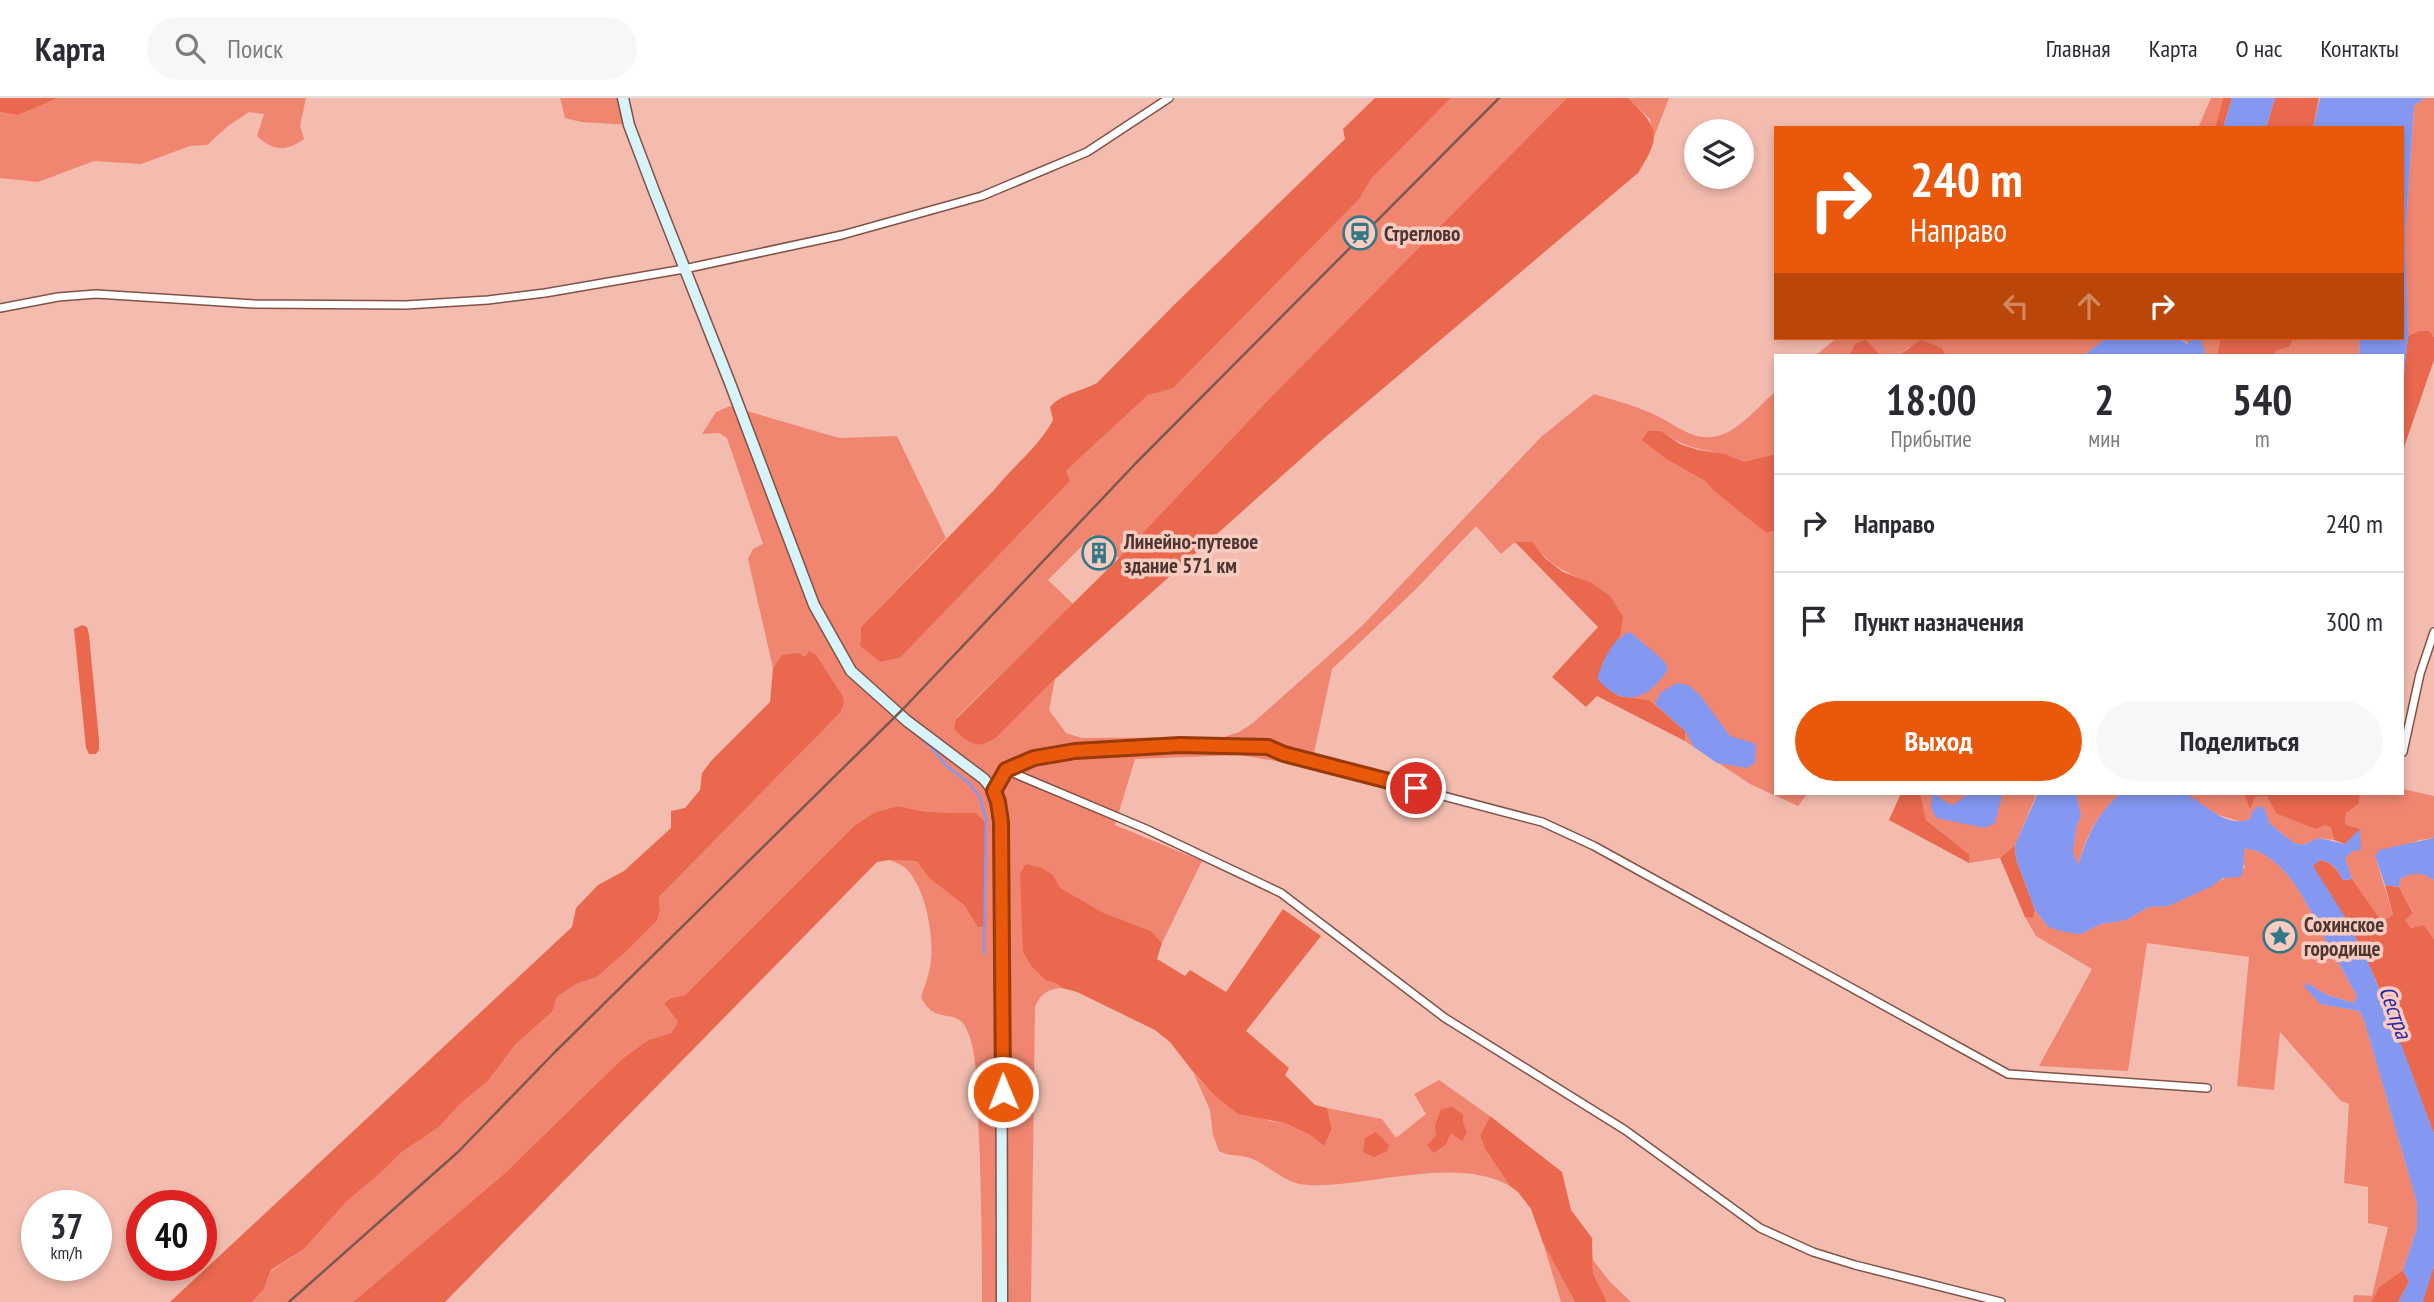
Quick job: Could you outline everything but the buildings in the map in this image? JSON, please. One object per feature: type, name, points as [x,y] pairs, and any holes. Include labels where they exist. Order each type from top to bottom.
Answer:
[{"type":"street","points":[[622,98],[629,125],[814,605],[851,671],[907,721],[984,779],[994,791],[998,802],[1001,822],[1002,1302]]},
{"type":"street","points":[[0,308],[58,297],[96,294],[254,304],[420,304],[545,293],[684,269],[842,235],[982,196],[1087,152],[1169,98]]},
{"type":"street","points":[[2404,747],[2420,674],[2434,632]]},
{"type":"street","points":[[994,791],[1006,770],[1034,758],[1075,751],[1180,745],[1268,747],[1284,754],[1542,822],[1594,846],[2008,1074],[2207,1087]]},
{"type":"street","points":[[1006,770],[1146,828],[1281,893],[1445,1018],[1625,1130],[1759,1228],[1813,1252],[1844,1262],[2000,1302]]},
{"type":"shaded area","points":[[0,98],[58,98],[18,115],[0,112]]},
{"type":"shaded area","points":[[58,98],[306,98],[300,126],[304,139],[286,148],[268,145],[257,136],[264,114],[249,112],[207,145],[190,146],[141,164],[94,161],[38,182],[0,178],[0,112],[18,115]]},
{"type":"shaded area","points":[[560,98],[623,98],[629,125],[581,122],[565,118]]},
{"type":"shaded area","points":[[1375,98],[1451,98],[1370,180],[1360,198],[1173,388],[1148,395],[1066,471],[1070,481],[900,658],[880,662],[860,646],[861,627],[1040,439],[1053,420],[1050,407],[1066,396],[1097,383],[1345,139],[1343,129]]},
{"type":"shaded area","points":[[1451,98],[1567,98],[1273,395],[1119,558],[1093,535],[1048,580],[1073,604],[956,718],[997,737],[1055,679],[1049,710],[1066,733],[1082,738],[1224,737],[1239,732],[1253,723],[1362,626],[1541,437],[1594,394],[1644,410],[1693,435],[1711,437],[1735,428],[1774,393],[1774,455],[1765,459],[1741,461],[1684,444],[1661,431],[1668,460],[1705,481],[1766,533],[1774,531],[1774,795],[1750,784],[1685,741],[1685,731],[1649,700],[1618,696],[1602,664],[1620,636],[1590,582],[1558,566],[1531,542],[1515,542],[1501,554],[1476,526],[1416,589],[1332,669],[1311,767],[1240,755],[1135,759],[1115,825],[1202,861],[1162,943],[1151,931],[1104,913],[1059,888],[1053,875],[1032,967],[1045,980],[1062,988],[1045,993],[1035,1007],[1031,1302],[982,1302],[979,1137],[973,1048],[962,1022],[932,1011],[921,997],[932,950],[923,897],[903,866],[889,860],[916,861],[930,879],[964,905],[978,926],[986,927],[985,823],[976,813],[927,812],[898,806],[853,827],[685,995],[671,998],[664,1003],[678,1022],[671,1033],[648,1040],[622,1059],[504,1174],[353,1302],[252,1302],[264,1289],[271,1271],[304,1249],[348,1200],[402,1152],[439,1127],[461,1103],[488,1081],[515,1045],[552,1012],[557,997],[576,984],[597,977],[657,921],[660,911],[659,897],[840,713],[805,657],[783,655],[773,668],[748,559],[753,549],[763,544],[727,438],[719,433],[702,434],[716,412],[730,406],[839,438],[897,436],[946,538],[861,627],[860,646],[880,662],[900,658],[1069,482],[1066,471],[1148,395],[1160,390],[1360,198],[1369,181]]},
{"type":"shaded area","points":[[1567,98],[1628,98],[1638,108],[1651,125],[1654,140],[1638,173],[1322,440],[1055,679],[997,737],[974,744],[954,729],[956,719],[1119,558],[1273,395]]},
{"type":"shaded area","points":[[1628,98],[1669,98],[1654,137],[1650,119]]},
{"type":"shaded area","points":[[2211,98],[2223,98],[2216,126],[2199,126]]},
{"type":"shaded area","points":[[2223,98],[2232,98],[2224,126],[2216,126]]},
{"type":"shaded area","points":[[2275,98],[2319,98],[2313,126],[2267,126]]},
{"type":"shaded area","points":[[2425,98],[2434,98],[2434,337],[2429,331],[2419,331],[2408,336],[2405,238],[2414,106]]},
{"type":"shaded area","points":[[2419,331],[2429,331],[2434,337],[2434,360],[2404,447],[2404,373],[2408,336]]},
{"type":"shaded area","points":[[1835,340],[2104,340],[2085,354],[1945,354],[1942,348],[1909,347],[1900,354],[1881,354],[1855,344],[1850,354],[1817,354]]},
{"type":"shaded area","points":[[1866,340],[1881,354],[1850,354],[1855,344]]},
{"type":"shaded area","points":[[1921,340],[1942,348],[1945,354],[1900,354]]},
{"type":"shaded area","points":[[2182,340],[2221,340],[2217,354],[2204,354],[2205,351]]},
{"type":"shaded area","points":[[2221,340],[2293,340],[2289,347],[2274,354],[2217,354]]},
{"type":"shaded area","points":[[2293,340],[2360,340],[2359,354],[2274,354],[2289,347]]},
{"type":"shaded area","points":[[1648,431],[1661,431],[1680,444],[1725,454],[1744,462],[1774,454],[1774,531],[1766,533],[1705,481],[1668,460],[1642,440]]},
{"type":"shaded area","points":[[1515,542],[1532,542],[1545,558],[1563,572],[1590,582],[1610,596],[1623,617],[1620,636],[1602,664],[1618,696],[1649,700],[1685,731],[1685,741],[1597,696],[1586,707],[1552,677],[1598,627]]},
{"type":"shaded area","points":[[82,625],[87,627],[89,635],[99,740],[96,754],[89,754],[86,748],[74,629]]},
{"type":"shaded area","points":[[809,651],[816,655],[842,695],[844,702],[840,713],[659,897],[660,911],[657,921],[597,977],[576,984],[557,997],[552,1012],[515,1045],[488,1081],[461,1103],[439,1127],[402,1152],[348,1200],[304,1249],[271,1270],[264,1289],[252,1302],[170,1302],[193,1281],[217,1281],[217,1258],[572,927],[576,908],[598,885],[624,871],[671,828],[671,811],[685,808],[700,790],[702,773],[712,760],[770,702],[773,668],[782,655],[798,653],[805,657]]},
{"type":"shaded area","points":[[2404,789],[2434,796],[2434,838],[2420,840],[2375,856],[2393,915],[2382,923],[2352,879],[2345,858],[2353,851],[2345,825],[2346,813],[2359,804],[2360,795],[2404,795]]},
{"type":"shaded area","points":[[1774,795],[1806,795],[1798,806]]},
{"type":"shaded area","points":[[1900,795],[1920,795],[1926,820],[1969,854],[1969,863],[1889,820]]},
{"type":"shaded area","points":[[2036,795],[2015,845],[2000,858],[1969,863],[1968,853],[1926,820],[1921,796]]},
{"type":"shaded area","points":[[2076,795],[2119,795],[2093,826],[2078,866],[2073,852],[2081,815]]},
{"type":"shaded area","points":[[2187,795],[2245,795],[2250,808],[2254,797],[2267,796],[2282,812],[2314,829],[2325,825],[2331,828],[2334,840],[2319,838],[2302,845],[2293,843],[2270,824],[2250,819],[2242,822],[2212,813]]},
{"type":"shaded area","points":[[2245,795],[2360,795],[2359,804],[2346,813],[2345,825],[2360,829],[2345,844],[2334,840],[2331,828],[2325,825],[2315,829],[2276,813],[2267,796],[2255,797],[2250,809]]},
{"type":"shaded area","points":[[898,806],[927,812],[976,813],[985,822],[986,927],[978,927],[964,905],[930,879],[916,861],[877,862],[445,1302],[353,1302],[504,1174],[622,1059],[648,1040],[671,1033],[678,1022],[664,1003],[671,998],[685,995],[853,827],[874,813]]},
{"type":"shaded area","points":[[2015,845],[2016,859],[2035,910],[2033,918],[2025,917],[2000,858]]},
{"type":"shaded area","points":[[2245,848],[2273,860],[2294,883],[2357,996],[2354,1003],[2327,995],[2307,983],[2320,1004],[2359,1011],[2364,1020],[2417,1203],[2417,1228],[2403,1270],[2379,1287],[2371,1302],[2353,1302],[2354,1295],[2372,1296],[2388,1227],[2368,1223],[2368,1187],[2344,1183],[2349,1104],[2341,1101],[2280,1032],[2274,1090],[2237,1086],[2249,957],[2147,943],[2128,1071],[2039,1066],[2092,969],[2036,936],[2025,917],[2033,918],[2035,910],[2048,927],[2081,934],[2101,924],[2126,920],[2149,907],[2169,906],[2245,868]]},
{"type":"shaded area","points":[[2320,860],[2334,867],[2343,880],[2352,879],[2382,922],[2393,915],[2385,885],[2399,887],[2413,913],[2405,920],[2411,928],[2424,925],[2434,939],[2434,1134],[2376,980],[2348,923],[2312,866]]},
{"type":"shaded area","points":[[1026,864],[1042,868],[1053,875],[1060,888],[1104,913],[1151,931],[1162,943],[1157,959],[1185,976],[1190,970],[1226,992],[1283,909],[1321,936],[1246,1031],[1289,1068],[1285,1075],[1315,1105],[1327,1108],[1332,1129],[1324,1146],[1310,1135],[1285,1123],[1238,1114],[1213,1094],[1170,1042],[1155,1030],[1077,992],[1045,980],[1032,967],[1023,952],[1020,874]]},
{"type":"shaded area","points":[[2415,872],[2434,880],[2434,939],[2424,925],[2411,928],[2405,920],[2413,912],[2399,887],[2401,878]]},
{"type":"shaded area","points":[[1194,1074],[1213,1094],[1269,1121],[1285,1123],[1310,1135],[1324,1146],[1332,1129],[1327,1108],[1382,1119],[1396,1138],[1426,1114],[1414,1094],[1439,1080],[1490,1116],[1480,1136],[1485,1149],[1510,1186],[1488,1177],[1464,1173],[1411,1175],[1332,1185],[1299,1184],[1250,1158],[1219,1151],[1213,1135],[1210,1110]],"holes":[[[1463,1122],[1462,1140],[1452,1133],[1427,1145],[1436,1135]]]},
{"type":"shaded area","points":[[1453,1107],[1463,1115],[1467,1133],[1462,1141],[1451,1133],[1446,1144],[1434,1153],[1427,1145],[1436,1135],[1435,1126],[1441,1109]]},
{"type":"shaded area","points":[[1490,1116],[1562,1172],[1571,1210],[1592,1238],[1593,1273],[1607,1302],[1575,1302],[1543,1243],[1531,1209],[1510,1186],[1485,1149],[1480,1136]]},
{"type":"shaded area","points":[[1376,1132],[1389,1145],[1387,1151],[1374,1157],[1363,1152],[1365,1138]]},
{"type":"shaded area","points":[[1543,1243],[1575,1302],[1561,1302]]},
{"type":"shaded area","points":[[1593,1260],[1610,1282],[1631,1302],[1607,1302],[1593,1273]]},
{"type":"shaded area","points":[[2434,1266],[2434,1302],[2423,1302],[2423,1299]]},
{"type":"shaded area","points":[[2403,1270],[2409,1282],[2398,1302],[2371,1302],[2379,1287]]},
{"type":"water","points":[[2232,98],[2275,98],[2267,126],[2224,126]]},
{"type":"water","points":[[2320,98],[2425,98],[2414,106],[2405,237],[2408,336],[2404,373],[2404,354],[2359,354],[2360,340],[2404,340],[2404,126],[2313,126]]},
{"type":"water","points":[[2104,340],[2181,340],[2187,344],[2191,340],[2200,340],[2205,351],[2204,354],[2085,354]]},
{"type":"water","points":[[1630,632],[1664,661],[1668,669],[1653,688],[1635,697],[1616,694],[1597,678],[1613,645]]},
{"type":"water","points":[[1676,683],[1688,685],[1699,694],[1730,736],[1756,744],[1755,763],[1747,768],[1717,763],[1694,747],[1685,731],[1655,704],[1660,693]]},
{"type":"water","points":[[1932,795],[1953,805],[1967,795],[2002,796],[1995,823],[1985,828],[1936,818],[1931,808]]},
{"type":"water","points":[[2037,795],[2076,795],[2081,815],[2073,852],[2078,865],[2094,826],[2105,809],[2119,795],[2188,795],[2221,816],[2240,821],[2250,819],[2258,806],[2264,808],[2270,824],[2294,843],[2302,845],[2319,838],[2345,844],[2360,829],[2361,850],[2353,851],[2345,858],[2352,879],[2343,880],[2328,862],[2320,860],[2313,866],[2345,917],[2367,960],[2434,1134],[2434,1266],[2423,1302],[2398,1302],[2409,1282],[2403,1270],[2417,1228],[2417,1203],[2364,1020],[2359,1011],[2320,1004],[2304,986],[2307,983],[2327,995],[2354,1003],[2357,996],[2303,897],[2284,871],[2273,860],[2245,848],[2241,877],[2223,878],[2169,906],[2149,907],[2126,920],[2101,924],[2081,934],[2069,933],[2048,927],[2035,910],[2016,859],[2015,845]]},
{"type":"water","points":[[2434,838],[2434,880],[2422,874],[2414,874],[2401,878],[2399,887],[2385,885],[2375,856],[2379,850]]},
{"type":"waterway","points":[[908,727],[930,746],[947,766],[969,783],[980,797],[986,819],[984,954]]},
{"type":"railway","points":[[289,1302],[458,1152],[555,1052],[904,708],[1136,463],[1499,98]]},
{"type":"place","name":"Стреглово","points":[[1360,233]]},
{"type":"place","name":"Линейно-путевое здание 571 км","points":[[1099,553]]},
{"type":"place","name":"Сохинское городище","points":[[2280,936]]},
{"type":"route","points":[[1003,1092],[1001,822],[994,791],[1006,770],[1034,758],[1075,751],[1180,745],[1268,747],[1284,754],[1416,788]]},
{"type":"water label","name":"Сестра","points":[[2396,1012]]}]
